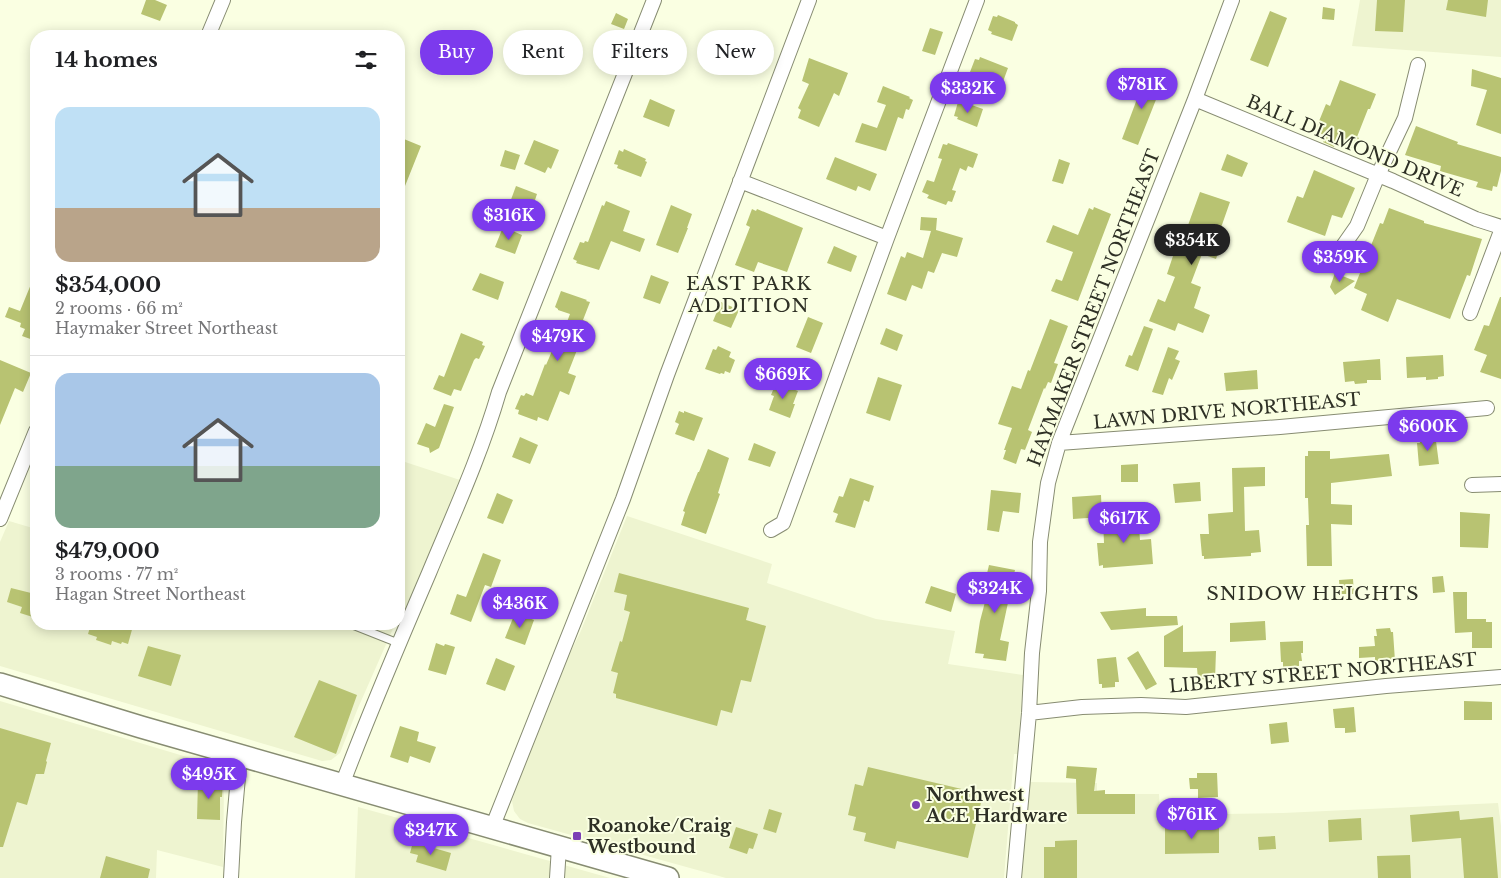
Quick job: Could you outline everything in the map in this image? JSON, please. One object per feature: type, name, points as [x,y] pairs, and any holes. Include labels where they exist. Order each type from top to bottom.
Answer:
[{"type":"main road","points":[[0,684],[141,727],[668,878]]},
{"type":"street","points":[[210,30],[223,0]]},
{"type":"street","points":[[405,627],[473,468],[488,429],[499,392],[654,0]]},
{"type":"street","points":[[492,828],[623,499],[667,375],[809,0]]},
{"type":"street","points":[[771,530],[783,523],[887,238],[977,0]]},
{"type":"street","name":"HAYMAKER STREET NORTHEAST","points":[[1014,878],[1029,713],[1032,653],[1039,591],[1040,542],[1048,483],[1059,443],[1195,99],[1232,0]]},
{"type":"street","points":[[1336,256],[1357,226],[1378,175],[1405,118],[1418,65]]},
{"type":"street","name":"BALL DIAMOND DRIVE","points":[[1195,99],[1378,175],[1476,219],[1501,227]]},
{"type":"street","points":[[740,181],[887,238]]},
{"type":"street","points":[[1470,313],[1501,231]]},
{"type":"street","name":"LAWN DRIVE NORTHEAST","points":[[1059,443],[1280,427],[1487,408]]},
{"type":"street","points":[[0,519],[30,446]]},
{"type":"street","points":[[1472,485],[1501,484]]},
{"type":"street","points":[[342,785],[365,722],[404,630]]},
{"type":"street","name":"LIBERTY STREET NORTHEAST","points":[[1029,713],[1102,706],[1186,707],[1386,686],[1501,678]]},
{"type":"street","points":[[231,878],[240,755]]},
{"type":"street","points":[[557,878],[558,847]]},
{"type":"lane","points":[[365,630],[398,643]]},
{"type":"shaded area","points":[[1360,0],[1501,0],[1501,57],[1352,46]]},
{"type":"shaded area","points":[[405,462],[460,480],[405,610]]},
{"type":"shaded area","points":[[627,516],[772,564],[767,583],[876,619],[955,631],[948,664],[1023,675],[1018,754],[1014,754],[1004,878],[726,878],[528,823],[520,819],[514,811],[512,801],[516,788],[563,667],[580,633]]},
{"type":"shaded area","points":[[9,521],[30,527],[30,630],[392,630],[340,753],[331,760],[322,761],[0,666],[0,542]]},
{"type":"shaded area","points":[[0,701],[217,766],[222,771],[224,781],[223,867],[157,850],[156,878],[0,878]]},
{"type":"shaded area","points":[[1029,782],[1097,783],[1097,791],[1105,791],[1105,794],[1159,794],[1160,815],[1283,813],[1498,803],[1501,826],[1501,878],[1022,878],[1022,856]]},
{"type":"shaded area","points":[[358,807],[398,818],[610,878],[355,878]]},
{"type":"building","points":[[146,0],[155,0],[167,5],[160,21],[141,14]]},
{"type":"building","points":[[1377,0],[1405,0],[1403,32],[1375,31]]},
{"type":"building","points":[[1448,0],[1488,0],[1486,17],[1446,10]]},
{"type":"building","points":[[1323,7],[1335,9],[1334,20],[1322,19]]},
{"type":"building","points":[[1270,11],[1287,18],[1268,67],[1250,60]]},
{"type":"building","points":[[616,13],[628,19],[624,29],[611,24]]},
{"type":"building","points":[[998,15],[1018,25],[1012,41],[991,34],[992,32],[988,30],[993,16],[997,17]]},
{"type":"building","points":[[930,28],[943,32],[935,55],[922,51]]},
{"type":"building","points":[[980,57],[1008,68],[1001,87],[973,76],[974,74],[970,72],[975,59],[979,60]]},
{"type":"building","points":[[809,58],[848,73],[839,96],[834,93],[819,127],[798,118],[801,110],[798,108],[809,84],[802,81]]},
{"type":"building","points":[[1472,69],[1501,78],[1501,134],[1476,125],[1487,90],[1471,86]]},
{"type":"building","points":[[1146,75],[1163,82],[1138,145],[1122,139]]},
{"type":"building","points":[[1340,80],[1376,94],[1370,109],[1368,109],[1354,149],[1336,141],[1334,147],[1323,142],[1326,136],[1315,131],[1326,104],[1330,106]]},
{"type":"building","points":[[883,86],[913,100],[909,110],[906,109],[903,119],[898,117],[886,151],[855,142],[862,123],[877,128],[886,105],[877,102]]},
{"type":"building","points":[[650,99],[675,110],[669,127],[643,117]]},
{"type":"building","points":[[958,102],[983,109],[977,127],[954,116]]},
{"type":"building","points":[[1416,126],[1458,142],[1457,144],[1501,157],[1501,171],[1497,187],[1493,186],[1492,191],[1476,187],[1478,182],[1440,171],[1441,166],[1405,155]]},
{"type":"building","points":[[405,139],[421,146],[405,186]]},
{"type":"building","points":[[534,140],[559,150],[551,169],[548,167],[545,173],[524,164]]},
{"type":"building","points":[[948,143],[978,154],[973,168],[968,166],[966,171],[960,168],[952,190],[956,191],[952,202],[948,201],[946,205],[927,198],[929,195],[922,192],[927,180],[934,182],[942,159],[938,158],[943,144],[947,145]]},
{"type":"building","points":[[624,149],[646,159],[645,161],[647,162],[641,177],[617,168],[618,165],[614,164],[619,150],[623,152]]},
{"type":"building","points":[[505,150],[520,155],[515,170],[500,166]]},
{"type":"building","points":[[1227,154],[1248,163],[1242,177],[1221,170]]},
{"type":"building","points":[[835,157],[877,174],[870,191],[858,186],[856,191],[826,179]]},
{"type":"building","points":[[1059,159],[1070,163],[1063,184],[1052,181]]},
{"type":"building","points":[[1314,170],[1355,188],[1342,218],[1332,215],[1325,236],[1287,222],[1297,196],[1303,198]]},
{"type":"building","points":[[516,186],[537,194],[533,206],[528,205],[526,211],[509,205]]},
{"type":"building","points":[[1200,192],[1230,202],[1217,239],[1222,241],[1216,259],[1202,254],[1191,283],[1201,287],[1194,308],[1210,315],[1203,333],[1178,323],[1175,331],[1149,321],[1158,299],[1165,302],[1175,277],[1167,274],[1175,250],[1178,251]]},
{"type":"building","points":[[606,201],[630,211],[623,231],[645,239],[640,252],[611,241],[599,270],[576,263],[577,261],[573,259],[580,242],[588,242],[602,205],[604,206]]},
{"type":"building","points":[[671,205],[692,214],[678,253],[656,245]]},
{"type":"building","points":[[1094,207],[1111,214],[1078,301],[1051,291],[1056,279],[1062,281],[1073,252],[1046,242],[1053,225],[1078,235],[1089,208],[1093,210]]},
{"type":"building","points":[[1389,208],[1424,221],[1424,223],[1482,239],[1470,276],[1467,275],[1450,319],[1397,299],[1388,322],[1361,310],[1367,294],[1354,288],[1380,223],[1383,224]]},
{"type":"building","points":[[752,209],[756,211],[757,209],[803,228],[787,272],[758,262],[754,272],[735,265],[750,227],[746,225]]},
{"type":"building","points":[[921,217],[937,218],[936,230],[963,238],[957,257],[942,253],[934,273],[928,271],[922,289],[912,285],[906,301],[887,294],[901,256],[905,258],[907,252],[923,258],[931,231],[920,230]]},
{"type":"building","points":[[503,227],[522,235],[515,254],[495,247]]},
{"type":"building","points":[[834,246],[857,256],[851,272],[827,263]]},
{"type":"building","points":[[480,273],[504,282],[498,300],[472,290]]},
{"type":"building","points":[[1335,273],[1355,281],[1335,295],[1330,287]]},
{"type":"building","points":[[651,275],[669,282],[660,304],[643,298]]},
{"type":"building","points":[[30,287],[30,339],[22,336],[25,329],[20,327],[21,323],[5,317],[9,307],[20,311]]},
{"type":"building","points":[[561,291],[590,302],[583,320],[588,322],[568,373],[576,376],[569,395],[560,391],[548,421],[538,417],[537,421],[518,414],[519,410],[515,409],[521,395],[524,396],[526,393],[533,396],[558,337],[561,338],[570,314],[555,307]]},
{"type":"building","points":[[1500,297],[1501,379],[1480,372],[1487,355],[1474,350],[1484,325],[1489,326]]},
{"type":"building","points":[[721,302],[739,310],[731,328],[713,321]]},
{"type":"building","points":[[808,317],[823,323],[811,353],[796,347]]},
{"type":"building","points":[[1050,319],[1068,326],[1054,363],[1058,364],[1051,383],[1048,382],[1044,388],[1028,430],[1032,432],[1025,450],[1021,449],[1016,464],[1003,459],[1006,450],[1004,450],[1012,428],[998,424],[1012,386],[1021,389],[1028,370],[1030,371]]},
{"type":"building","points":[[1144,326],[1153,329],[1138,371],[1125,366],[1129,355],[1132,356]]},
{"type":"building","points":[[886,328],[903,335],[897,351],[880,344]]},
{"type":"building","points":[[461,333],[483,342],[482,345],[485,346],[479,359],[476,358],[474,360],[461,391],[454,389],[451,396],[433,389],[439,375],[444,377]]},
{"type":"building","points":[[718,346],[731,352],[729,357],[735,360],[730,373],[725,371],[724,374],[720,374],[705,369],[713,349],[716,350]]},
{"type":"building","points":[[1168,347],[1179,351],[1175,359],[1180,361],[1172,380],[1169,378],[1163,395],[1152,392]]},
{"type":"building","points":[[1443,355],[1444,376],[1438,377],[1438,379],[1426,380],[1426,377],[1407,378],[1406,357]]},
{"type":"building","points":[[1380,359],[1381,380],[1367,380],[1367,383],[1355,384],[1354,381],[1345,382],[1343,362]]},
{"type":"building","points":[[0,360],[30,373],[30,375],[23,392],[15,388],[0,425]]},
{"type":"building","points":[[1257,370],[1258,389],[1226,391],[1224,373]]},
{"type":"building","points":[[878,377],[902,385],[890,421],[866,413]]},
{"type":"building","points":[[776,383],[798,391],[790,418],[769,410],[774,396],[771,395]]},
{"type":"building","points":[[444,404],[454,407],[439,448],[430,453],[429,448],[417,444],[426,423],[435,427]]},
{"type":"building","points":[[679,411],[703,418],[694,441],[675,434],[679,424],[675,422]]},
{"type":"building","points":[[520,437],[538,445],[530,464],[512,457]]},
{"type":"building","points":[[1433,437],[1434,442],[1436,441],[1439,464],[1419,466],[1417,443],[1420,443],[1419,438]]},
{"type":"building","points":[[754,443],[776,452],[770,467],[748,460]]},
{"type":"building","points":[[708,449],[729,458],[718,493],[720,494],[706,534],[681,525],[685,512],[683,511]]},
{"type":"building","points":[[1308,451],[1330,451],[1330,459],[1389,454],[1392,476],[1331,483],[1331,504],[1352,505],[1352,525],[1331,524],[1332,566],[1307,566],[1306,525],[1309,525],[1308,498],[1305,498],[1305,456],[1308,456]]},
{"type":"building","points":[[1138,464],[1138,482],[1121,482],[1121,465]]},
{"type":"building","points":[[1265,467],[1265,486],[1244,487],[1245,531],[1259,530],[1261,552],[1251,553],[1251,556],[1204,559],[1204,556],[1202,556],[1200,534],[1209,534],[1208,514],[1233,512],[1232,468]]},
{"type":"building","points":[[850,478],[874,486],[869,502],[864,500],[855,528],[835,522],[838,514],[833,512],[839,496],[843,497]]},
{"type":"building","points":[[1200,482],[1201,501],[1175,503],[1173,484]]},
{"type":"building","points":[[991,490],[1021,493],[1019,513],[1003,511],[999,532],[987,530]]},
{"type":"building","points":[[497,493],[513,500],[503,524],[487,518]]},
{"type":"building","points":[[1101,495],[1102,517],[1073,519],[1072,497]]},
{"type":"building","points":[[1460,512],[1490,514],[1488,548],[1460,547]]},
{"type":"building","points":[[1138,516],[1140,540],[1151,539],[1153,564],[1103,568],[1103,565],[1099,566],[1097,543],[1104,543],[1103,519]]},
{"type":"building","points":[[483,553],[501,560],[491,587],[485,585],[471,622],[450,614],[457,594],[466,597]]},
{"type":"building","points":[[989,565],[1015,570],[1000,640],[1009,642],[1006,661],[983,658],[984,654],[975,653],[980,621],[990,583],[985,582]]},
{"type":"building","points":[[619,573],[749,608],[746,620],[766,626],[751,682],[741,680],[732,713],[721,710],[717,726],[616,698],[616,694],[613,693],[618,673],[611,671],[620,641],[622,642],[630,612],[624,610],[627,595],[614,592]]},
{"type":"building","points":[[1443,576],[1445,592],[1433,593],[1432,577]]},
{"type":"building","points":[[1353,579],[1354,594],[1340,594],[1339,580]]},
{"type":"building","points":[[931,586],[956,594],[951,612],[925,603]]},
{"type":"building","points":[[11,588],[30,593],[30,616],[20,613],[22,607],[7,602]]},
{"type":"building","points":[[1453,592],[1467,592],[1467,619],[1486,619],[1486,622],[1492,622],[1492,648],[1472,648],[1472,632],[1455,633]]},
{"type":"building","points":[[1146,608],[1146,616],[1177,616],[1178,625],[1111,630],[1100,612]]},
{"type":"building","points":[[515,613],[534,620],[525,645],[505,638]]},
{"type":"building","points":[[1265,621],[1266,640],[1230,642],[1230,623]]},
{"type":"building","points":[[1183,625],[1183,652],[1216,651],[1215,680],[1198,679],[1197,668],[1164,667],[1164,636]]},
{"type":"building","points":[[1390,628],[1391,632],[1393,632],[1395,661],[1375,662],[1375,657],[1359,658],[1359,647],[1375,646],[1374,636],[1377,636],[1376,629]]},
{"type":"building","points":[[89,630],[132,630],[128,644],[112,641],[111,645],[96,640],[97,637],[88,634]]},
{"type":"building","points":[[1303,641],[1302,661],[1299,661],[1299,666],[1283,667],[1280,642]]},
{"type":"building","points":[[436,643],[455,647],[446,675],[428,670]]},
{"type":"building","points":[[148,646],[181,655],[171,686],[138,676]]},
{"type":"building","points":[[1138,651],[1157,684],[1146,690],[1127,658]]},
{"type":"building","points":[[1116,657],[1119,682],[1115,682],[1115,687],[1102,688],[1102,684],[1099,684],[1097,659]]},
{"type":"building","points":[[496,658],[515,666],[505,691],[486,684]]},
{"type":"building","points":[[319,680],[357,695],[336,754],[294,737]]},
{"type":"building","points":[[1464,701],[1492,702],[1492,720],[1464,720]]},
{"type":"building","points":[[1354,707],[1356,732],[1345,733],[1345,728],[1335,728],[1333,709]]},
{"type":"building","points":[[1287,722],[1289,742],[1271,744],[1269,724]]},
{"type":"building","points":[[400,726],[419,732],[417,741],[436,747],[430,763],[410,756],[408,763],[390,757]]},
{"type":"building","points":[[0,728],[51,743],[44,774],[36,774],[27,805],[17,802],[3,847],[0,847]]},
{"type":"building","points":[[1067,766],[1097,768],[1094,791],[1105,790],[1105,794],[1135,794],[1135,814],[1077,814],[1076,779],[1066,778]]},
{"type":"building","name":"Northwest ACE Hardware","points":[[868,767],[983,794],[968,858],[897,841],[895,849],[864,841],[866,833],[853,830],[856,817],[848,815],[855,784],[863,786]]},
{"type":"building","points":[[1197,773],[1217,773],[1218,797],[1198,798],[1198,789],[1190,789],[1189,778],[1197,778]]},
{"type":"building","points":[[198,781],[223,782],[222,797],[220,797],[220,820],[197,819]]},
{"type":"building","points":[[769,809],[782,813],[776,833],[763,829]]},
{"type":"building","points":[[1459,811],[1460,820],[1493,817],[1498,878],[1464,878],[1461,838],[1412,842],[1410,815]]},
{"type":"building","points":[[1361,818],[1362,840],[1329,842],[1328,820]]},
{"type":"building","points":[[1219,826],[1219,853],[1165,854],[1165,827]]},
{"type":"building","points":[[736,827],[758,834],[753,849],[749,848],[747,854],[729,848]]},
{"type":"building","points":[[1275,836],[1276,849],[1259,850],[1258,837]]},
{"type":"building","points":[[1077,840],[1077,878],[1044,878],[1044,847],[1055,847],[1055,841]]},
{"type":"building","points":[[413,842],[451,853],[446,871],[416,862],[418,855],[410,853]]},
{"type":"building","points":[[1410,855],[1411,878],[1378,878],[1377,856]]},
{"type":"building","points":[[106,856],[150,869],[148,878],[100,878]]},
{"type":"place","name":"Northwest ACE Hardware","points":[[916,805]]},
{"type":"place","name":"Roanoke/Craig Westbound","points":[[577,836]]},
{"type":"district","name":"EAST PARK ADDITION","points":[[749,294]]},
{"type":"district","name":"SNIDOW HEIGHTS","points":[[1313,593]]}]
